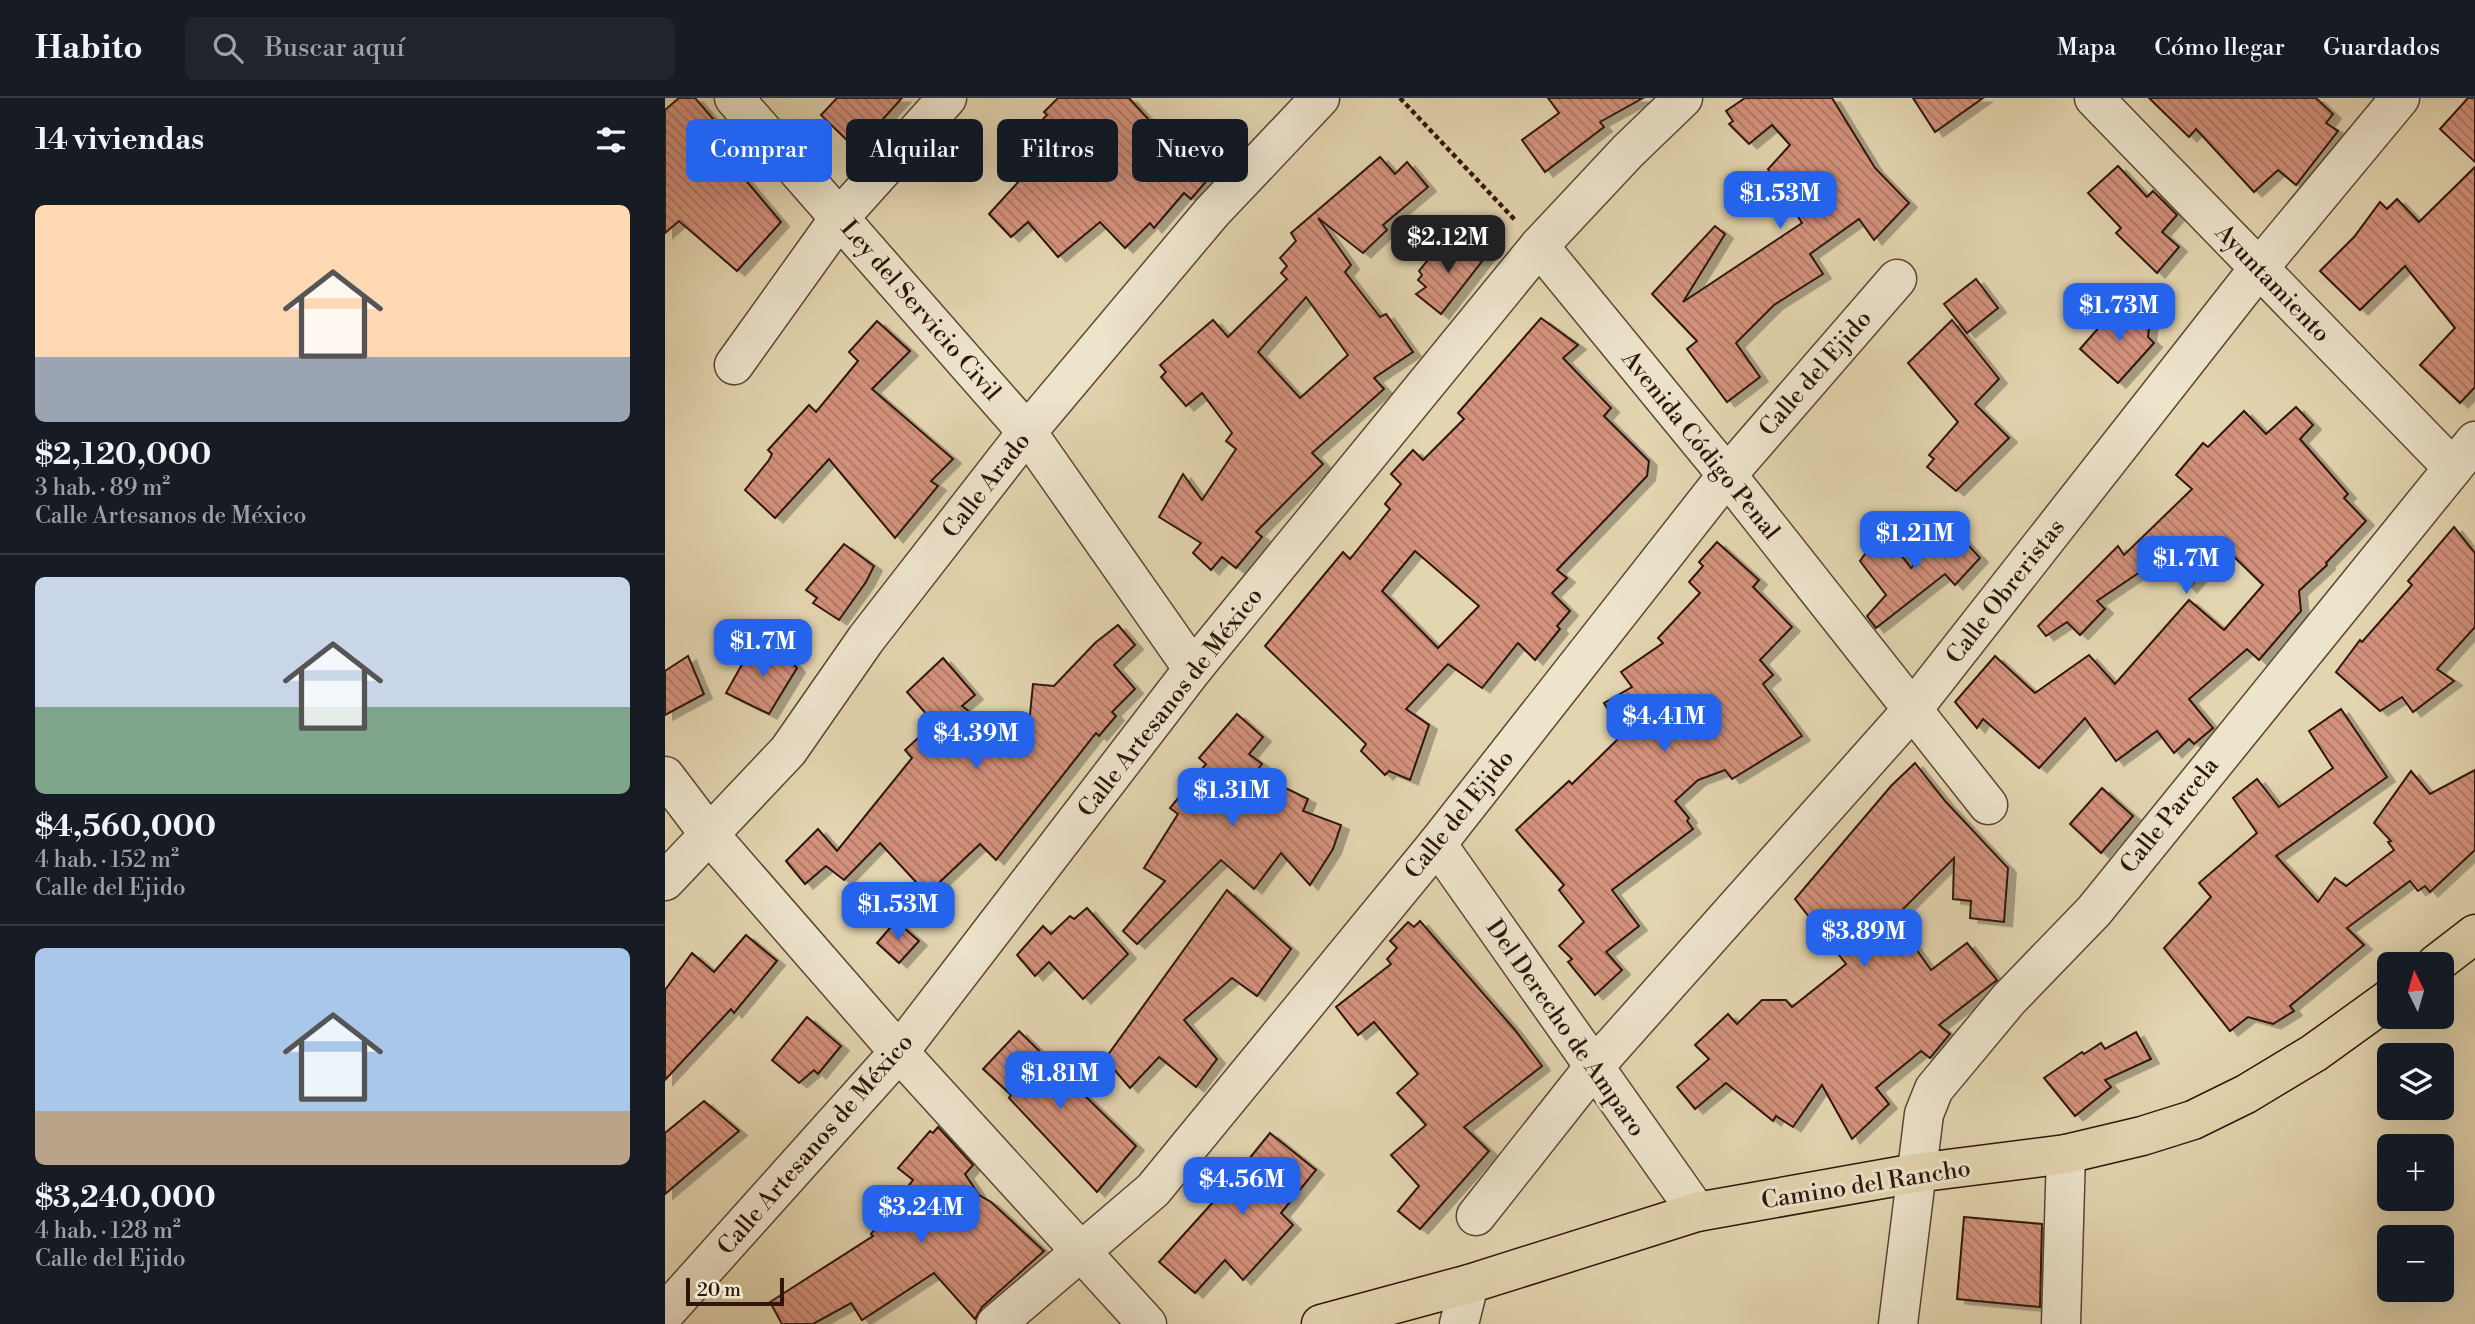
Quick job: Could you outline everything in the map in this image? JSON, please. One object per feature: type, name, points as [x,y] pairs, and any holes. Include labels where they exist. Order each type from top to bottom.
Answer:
[{"type":"main road","points":[[2452,952],[2475,934]]},
{"type":"main road","name":"Camino del Rancho","points":[[1321,1324],[1469,1284],[1697,1212],[1916,1173],[2066,1154],[2193,1120],[2246,1094],[2314,1053],[2377,1008]]},
{"type":"street","name":"Ley del Servicio Civil","points":[[734,98],[1027,432],[1193,669]]},
{"type":"street","points":[[734,365],[840,217],[947,98]]},
{"type":"street","name":"Calle Arado","points":[[665,881],[788,751],[866,639],[1027,432],[1212,212],[1320,98]]},
{"type":"street","name":"Calle Artesanos de México","points":[[665,1313],[899,1052],[1193,669],[1539,246],[1628,150],[1683,98]]},
{"type":"street","name":"Ayuntamiento","points":[[2094,98],[2259,268],[2464,455]]},
{"type":"street","name":"Calle Obreristas","points":[[1476,1216],[1593,1068],[1912,710],[2259,268],[2400,98]]},
{"type":"street","name":"Avenida Código Penal","points":[[1539,246],[1727,475],[1988,805]]},
{"type":"street","name":"Calle del Ejido","points":[[996,1324],[1153,1190],[1437,844],[1727,475],[1897,279]]},
{"type":"street","name":"Calle Parcela","points":[[1898,1324],[1924,1114],[1934,1089],[2009,999],[2094,911],[2464,455]]},
{"type":"street","points":[[665,776],[709,834],[899,1052],[1147,1324]]},
{"type":"street","name":"Del Derecho de Amparo","points":[[1437,844],[1697,1212]]},
{"type":"street","points":[[2061,1324],[2066,1154]]},
{"type":"street","points":[[1459,1324],[1469,1284]]},
{"type":"path","points":[[1400,98],[1539,246]]},
{"type":"building","points":[[679,98],[695,98],[713,119],[686,119],[686,182],[747,182],[781,222],[737,271],[679,221],[665,233],[665,110]]},
{"type":"building","points":[[837,98],[902,98],[883,119],[846,119],[846,139],[832,126],[832,119],[825,119],[821,115]]},
{"type":"building","points":[[1058,98],[1129,98],[1148,119],[1132,119],[1132,182],[1206,182],[1191,199],[1184,193],[1154,228],[1150,223],[1125,248],[1100,222],[1058,257],[1028,222],[1011,237],[989,214],[1018,182],[1118,182],[1118,119],[1043,119],[1047,115],[1044,112]]},
{"type":"building","points":[[1548,98],[1643,98],[1600,122],[1604,127],[1545,172],[1522,140],[1559,113]]},
{"type":"building","points":[[1745,98],[1832,98],[1875,168],[1909,203],[1874,240],[1859,219],[1810,254],[1823,274],[1774,305],[1736,343],[1760,377],[1727,402],[1687,349],[1697,341],[1652,294],[1715,226],[1725,234],[1683,302],[1802,223],[1768,169],[1790,145],[1772,125],[1749,144],[1729,124],[1733,121],[1726,111]]},
{"type":"building","points":[[1913,98],[1983,98],[1935,132]]},
{"type":"building","points":[[2149,98],[2316,98],[2333,114],[2326,123],[2338,131],[2296,185],[2278,170],[2254,192],[2196,129],[2189,137]]},
{"type":"building","points":[[2468,98],[2475,98],[2475,162],[2440,129]]},
{"type":"building","points":[[1380,157],[1395,174],[1407,162],[1428,187],[1383,225],[1387,230],[1363,253],[1318,218],[1351,265],[1345,272],[1380,317],[1386,314],[1413,352],[1374,378],[1384,389],[1312,453],[1323,464],[1256,532],[1262,537],[1236,568],[1222,557],[1211,570],[1193,553],[1201,543],[1159,517],[1183,474],[1202,500],[1236,449],[1226,441],[1232,433],[1202,393],[1186,406],[1161,377],[1166,372],[1160,365],[1213,320],[1228,337],[1287,279],[1281,273],[1287,266],[1280,258],[1296,241],[1291,233]],"holes":[[[1306,297],[1348,355],[1300,398],[1258,352]]]},
{"type":"building","points":[[2118,166],[2147,197],[2153,191],[2177,215],[2162,232],[2179,247],[2157,273],[2116,233],[2121,228],[2088,193]]},
{"type":"building","points":[[2475,167],[2475,387],[2460,403],[2420,365],[2455,328],[2405,266],[2360,310],[2320,271],[2354,237],[2380,202],[2387,209],[2397,199],[2419,222]]},
{"type":"building","points":[[1464,240],[1478,253],[1487,248],[1490,251],[1441,314],[1416,294],[1426,287],[1418,280],[1422,275],[1419,271],[1435,251],[1447,262]]},
{"type":"building","points":[[1976,279],[1998,308],[1967,333],[1944,304]]},
{"type":"building","points":[[2115,309],[2121,315],[2137,309],[2150,321],[2148,337],[2154,343],[2118,383],[2080,349]]},
{"type":"building","points":[[1541,318],[1578,345],[1563,358],[1611,408],[1604,416],[1649,461],[1647,476],[1557,570],[1567,578],[1552,593],[1570,611],[1557,626],[1560,629],[1535,660],[1518,643],[1482,688],[1448,664],[1406,709],[1429,725],[1410,780],[1389,771],[1385,775],[1361,751],[1366,744],[1265,646],[1343,552],[1350,559],[1390,509],[1385,504],[1401,484],[1391,474],[1413,450],[1423,460],[1464,419],[1458,413]],"holes":[[[1415,551],[1479,606],[1438,648],[1382,591]]]},
{"type":"building","points":[[1952,320],[1999,379],[1975,404],[2009,438],[1956,491],[1927,467],[1934,459],[1929,455],[1958,422],[1908,363]]},
{"type":"building","points":[[877,321],[910,351],[872,389],[953,459],[931,481],[938,486],[895,538],[829,459],[775,518],[745,490],[769,460],[772,454],[768,450],[809,405],[816,412],[858,361],[849,352]]},
{"type":"building","points":[[2296,407],[2313,425],[2300,439],[2348,494],[2344,498],[2366,521],[2327,565],[2299,591],[2301,611],[2259,660],[2247,649],[2189,699],[2213,728],[2194,744],[2189,739],[2174,753],[2157,731],[2116,761],[2085,718],[2039,768],[1983,719],[1977,728],[1955,702],[1995,656],[2035,693],[2089,655],[2115,684],[2189,600],[2224,630],[2263,585],[2224,547],[2189,588],[2161,558],[2097,601],[2105,609],[2080,635],[2067,622],[2046,636],[2038,626],[2118,546],[2124,555],[2192,489],[2176,475],[2203,443],[2208,447],[2244,411],[2266,434]]},
{"type":"building","points":[[1950,525],[1980,558],[1955,585],[1945,574],[1876,628],[1867,616],[1886,595],[1860,561],[1878,536],[1896,555],[1899,552],[1911,568]]},
{"type":"building","points":[[2454,527],[2475,553],[2475,627],[2437,669],[2454,681],[2413,712],[2402,697],[2380,711],[2336,672],[2360,640],[2362,642],[2412,585],[2408,581]]},
{"type":"building","points":[[1717,542],[1759,580],[1753,587],[1792,627],[1760,660],[1773,675],[1763,684],[1802,736],[1732,779],[1725,770],[1698,780],[1675,801],[1689,818],[1687,821],[1693,829],[1612,890],[1639,926],[1606,952],[1622,970],[1595,995],[1568,962],[1572,959],[1559,946],[1584,922],[1559,890],[1564,885],[1516,830],[1569,781],[1572,784],[1623,734],[1604,703],[1632,687],[1621,672],[1663,643],[1658,638],[1700,593],[1689,582],[1703,566],[1699,562]]},
{"type":"building","points":[[844,544],[874,566],[839,620],[813,603],[817,598],[806,590]]},
{"type":"building","points":[[1118,625],[1135,645],[1114,665],[1135,689],[1112,712],[1116,716],[1099,736],[1096,733],[996,860],[980,844],[927,894],[880,843],[844,880],[826,866],[805,884],[786,861],[818,829],[837,851],[912,758],[905,750],[929,728],[924,722],[929,717],[907,692],[943,658],[975,695],[962,706],[1026,755],[1033,684],[1054,686],[1095,643]]},
{"type":"building","points":[[777,644],[797,668],[769,714],[726,693],[750,650],[759,656]]},
{"type":"building","points":[[688,656],[704,694],[665,715],[665,671]]},
{"type":"building","points":[[2341,709],[2387,777],[2276,856],[2318,902],[2335,878],[2346,886],[2394,850],[2388,842],[2391,841],[2374,823],[2411,771],[2430,794],[2475,770],[2475,850],[2430,892],[2425,886],[2418,891],[2410,881],[2347,928],[2364,945],[2290,1006],[2294,1011],[2273,1024],[2248,1017],[2230,1031],[2164,948],[2211,897],[2199,883],[2257,833],[2233,798],[2257,779],[2279,807],[2333,768],[2309,731]]},
{"type":"building","points":[[1237,714],[1263,737],[1249,754],[1262,764],[1255,773],[1308,799],[1303,811],[1341,825],[1333,849],[1310,885],[1281,853],[1254,889],[1221,860],[1137,944],[1123,931],[1165,881],[1144,868],[1178,814],[1170,808],[1206,764],[1199,758]]},
{"type":"building","points":[[1915,763],[1946,802],[2008,868],[2004,922],[1970,918],[1971,901],[1953,899],[1954,858],[1894,918],[1931,970],[1967,943],[1997,980],[1939,1025],[1950,1034],[1930,1058],[1921,1051],[1876,1088],[1889,1104],[1852,1139],[1822,1085],[1793,1127],[1776,1116],[1773,1121],[1726,1083],[1695,1109],[1677,1087],[1709,1059],[1695,1045],[1728,1014],[1737,1024],[1762,1000],[1786,1000],[1792,1007],[1846,964],[1795,899],[1891,786]]},
{"type":"building","points":[[2102,788],[2133,816],[2101,853],[2070,824]]},
{"type":"building","points":[[1227,890],[1291,949],[1257,996],[1232,978],[1184,1020],[1217,1059],[1196,1087],[1159,1057],[1130,1088],[1105,1059]]},
{"type":"building","points":[[1087,908],[1128,954],[1083,999],[1049,962],[1035,976],[1017,955],[1043,926],[1051,934],[1070,916],[1074,919]]},
{"type":"building","points":[[896,921],[919,941],[899,963],[877,943]]},
{"type":"building","points":[[1420,921],[1515,1030],[1542,1066],[1464,1127],[1489,1151],[1420,1229],[1398,1211],[1419,1186],[1391,1155],[1426,1125],[1397,1093],[1418,1074],[1374,1022],[1358,1035],[1336,1007],[1391,964],[1387,959],[1397,948],[1390,941],[1408,922],[1414,927]]},
{"type":"building","points":[[746,935],[777,961],[734,1013],[731,1009],[665,1080],[665,990],[692,953],[714,972]]},
{"type":"building","points":[[807,1017],[841,1046],[818,1074],[814,1070],[799,1083],[772,1060]]},
{"type":"building","points":[[1019,1031],[1136,1146],[1097,1192],[1009,1098],[1011,1095],[983,1069]]},
{"type":"building","points":[[2136,1032],[2151,1059],[2105,1080],[2111,1087],[2075,1116],[2044,1078],[2082,1052],[2084,1054],[2101,1043],[2105,1049]]},
{"type":"building","points":[[704,1101],[739,1131],[665,1194],[665,1133]]},
{"type":"building","points":[[938,1127],[973,1165],[965,1174],[979,1195],[991,1202],[1044,1251],[982,1307],[975,1319],[934,1273],[862,1320],[851,1303],[813,1324],[782,1324],[770,1302],[873,1236],[871,1234],[913,1180],[898,1168],[930,1131],[933,1133]]},
{"type":"building","points":[[1270,1133],[1316,1170],[1281,1213],[1293,1225],[1243,1280],[1225,1260],[1195,1293],[1159,1262],[1223,1191]]},
{"type":"building","points":[[1964,1217],[2042,1224],[2040,1307],[1957,1299]]}]
